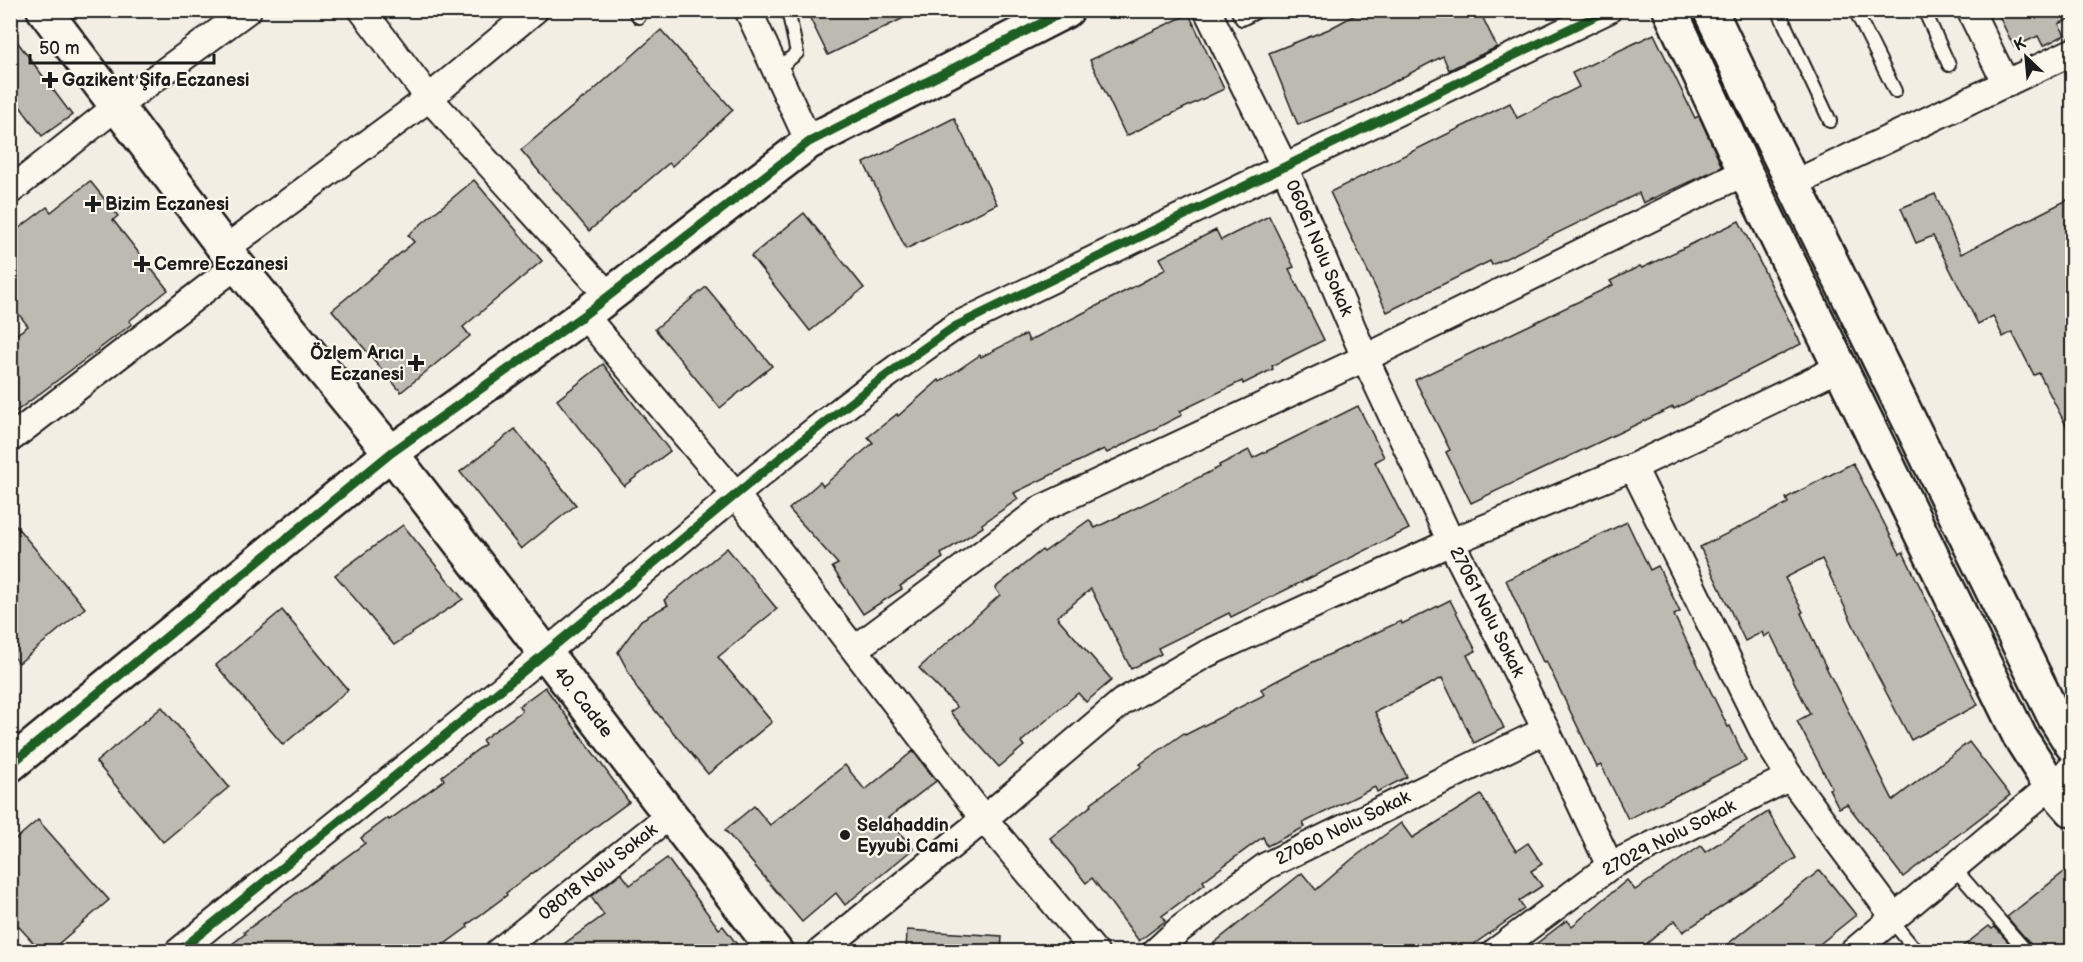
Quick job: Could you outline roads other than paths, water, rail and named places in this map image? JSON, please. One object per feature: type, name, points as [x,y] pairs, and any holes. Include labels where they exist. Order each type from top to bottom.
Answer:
[{"type":"street","name":"40. Cadde","points":[[44,10],[231,257],[391,453],[776,951]]},
{"type":"street","points":[[10,191],[116,107],[248,10]]},
{"type":"street","points":[[362,10],[429,98],[596,305],[736,495],[984,819],[1095,951]]},
{"type":"street","points":[[10,439],[535,10]]},
{"type":"street","points":[[748,10],[809,142]]},
{"type":"street","points":[[10,765],[391,453],[596,305],[809,142],[1067,10]]},
{"type":"street","name":"06061 Nolu Sokak","points":[[1207,10],[1284,166],[1365,357]]},
{"type":"street","points":[[178,951],[736,495],[900,364],[956,326],[1608,10]]},
{"type":"street","points":[[1670,10],[1745,172],[2020,737],[2062,777],[2073,810]]},
{"type":"street","points":[[1970,10],[2006,84]]},
{"type":"street","points":[[1712,11],[1793,184],[2055,718],[2073,746]]},
{"type":"street","points":[[1793,184],[2073,52]]},
{"type":"street","points":[[855,649],[1043,508],[1365,357],[1745,172]]},
{"type":"street","name":"27061 Nolu Sokak","points":[[1365,357],[1451,542],[1546,730],[1610,866]]},
{"type":"street","points":[[820,951],[984,819],[1122,702],[1206,654],[1451,542],[1633,467],[1841,367]]},
{"type":"street","points":[[1633,467],[1770,745],[1790,777],[1893,919]]},
{"type":"street","name":"27060 Nolu Sokak","points":[[1155,951],[1180,929],[1266,866],[1546,730]]},
{"type":"street","name":"27029 Nolu Sokak","points":[[1495,951],[1610,866],[1790,777]]},
{"type":"street","points":[[1853,951],[2062,777]]},
{"type":"street","name":"08018 Nolu Sokak","points":[[498,951],[670,815]]},
{"type":"lane","points":[[776,70],[797,53],[788,10]]},
{"type":"lane","points":[[1237,10],[1242,19],[1260,10]]},
{"type":"lane","points":[[1778,10],[1830,121]]},
{"type":"lane","points":[[1855,10],[1894,91]]},
{"type":"lane","points":[[1923,10],[1949,64]]},
{"type":"lane","points":[[1954,868],[2026,951]]},
{"type":"lane","points":[[1893,919],[1917,951]]},
{"type":"place","name":"Gazikent Şifa Eczanesi","points":[[50,80]]},
{"type":"place","name":"Bizim Eczanesi","points":[[93,204]]},
{"type":"place","name":"Cemre Eczanesi","points":[[142,264]]},
{"type":"place","name":"Özlem Arıcı Eczanesi","points":[[416,363]]},
{"type":"place","name":"Selahaddin Eyyubi Cami","points":[[845,835]]}]
